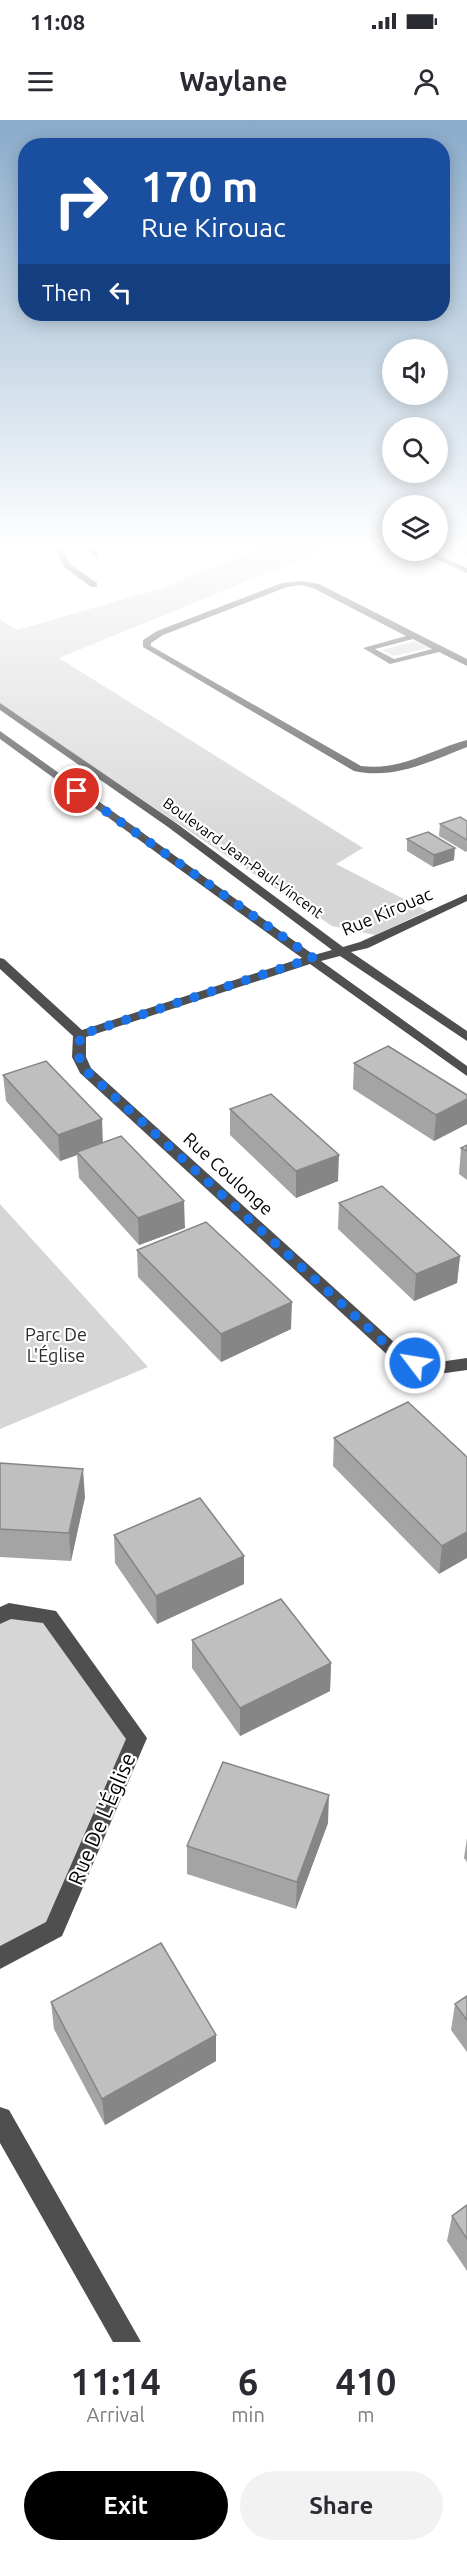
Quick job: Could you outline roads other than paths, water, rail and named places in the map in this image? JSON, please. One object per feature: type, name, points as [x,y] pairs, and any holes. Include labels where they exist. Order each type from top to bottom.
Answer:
[{"type":"street","points":[[147,648],[358,769],[375,772],[393,771],[467,743]]},
{"type":"street","points":[[368,648],[393,662],[441,649],[467,663]]},
{"type":"street","name":"Boulevard Jean-Paul-Vincent","points":[[0,706],[172,825],[341,951],[467,1038]]},
{"type":"street","points":[[0,734],[135,834],[313,958],[467,1072]]},
{"type":"street","name":"Rue Kirouac","points":[[80,1035],[313,958],[364,945],[467,897]]},
{"type":"street","points":[[0,962],[80,1035]]},
{"type":"street","name":"Rue Coulonge","points":[[80,1035],[79,1057],[85,1070],[399,1356],[431,1369],[467,1364]]},
{"type":"street","name":"Rue De L'Église","points":[[0,1616],[9,1611],[50,1616],[137,1738],[54,1929],[0,1958]]},
{"type":"street","points":[[0,2119],[128,2342]]},
{"type":"park label","name":"Parc De L'Église","points":[[56,1345]]}]
